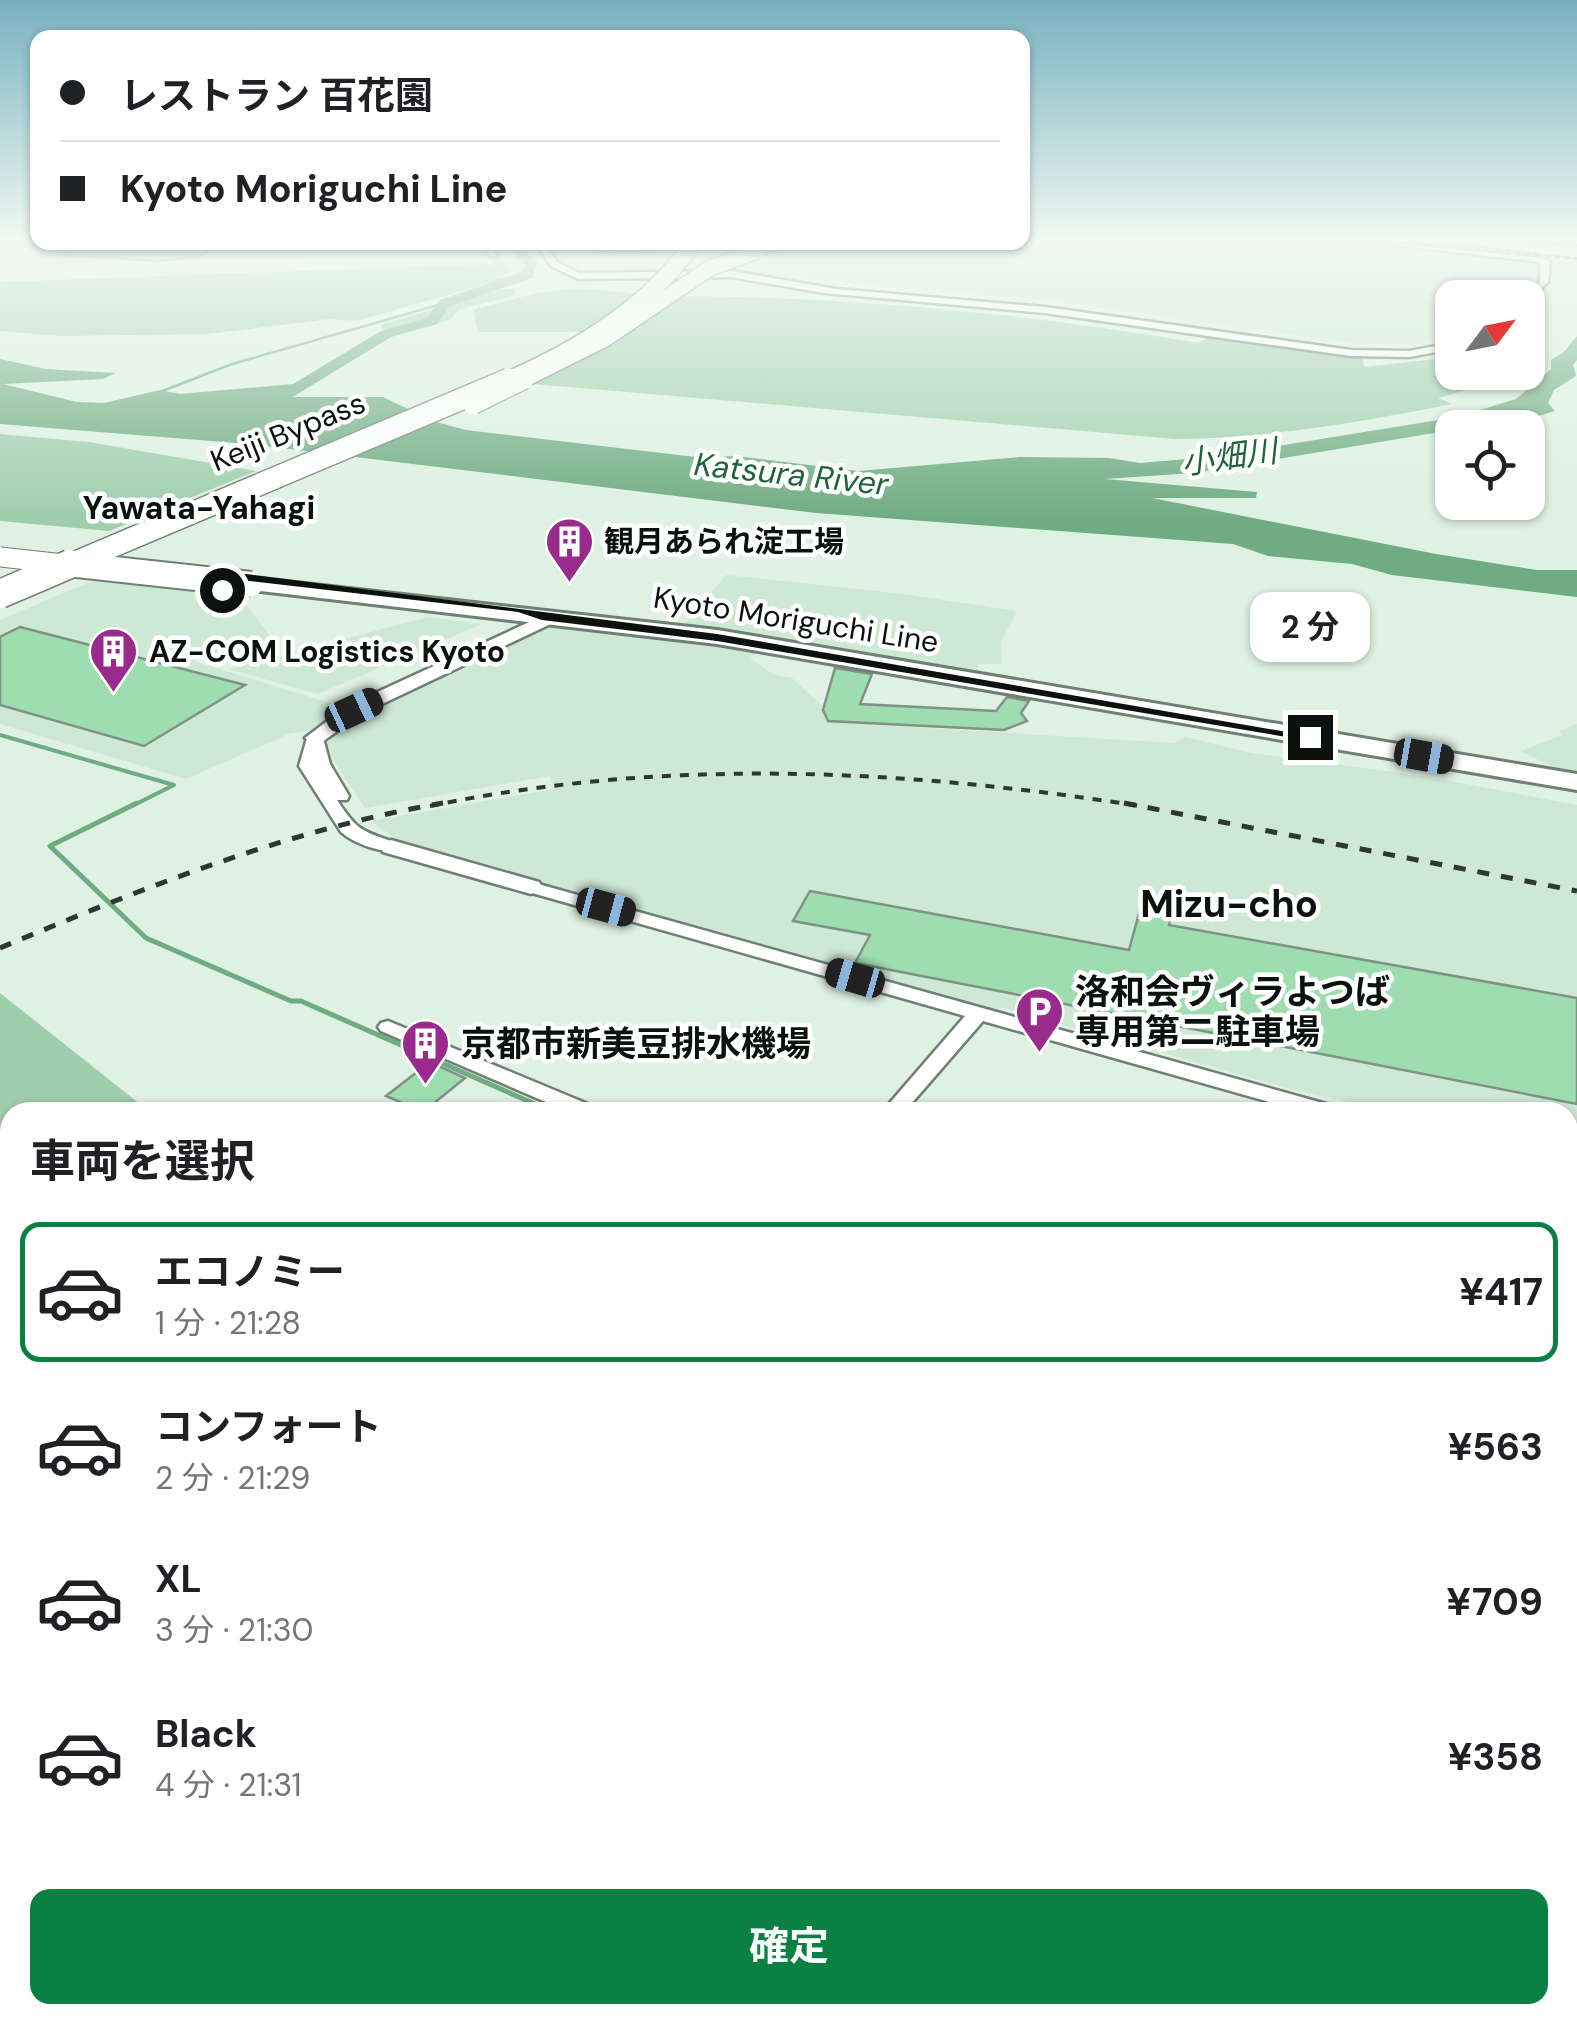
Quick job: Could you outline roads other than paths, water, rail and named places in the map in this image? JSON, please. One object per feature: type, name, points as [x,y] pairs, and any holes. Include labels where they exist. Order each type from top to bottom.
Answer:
[{"type":"highway","name":"Keiji Bypass","points":[[0,584],[478,386],[579,331]]},
{"type":"highway","name":"Keiji Bypass","points":[[0,594],[445,408],[528,371],[598,331]]},
{"type":"highway","points":[[0,605],[531,378],[616,331]]},
{"type":"main road","name":"Kyoto Moriguchi Line","points":[[0,553],[717,637],[1577,782]]},
{"type":"main road","points":[[0,553],[239,581]]},
{"type":"main road","points":[[0,565],[239,581]]},
{"type":"street","points":[[1196,331],[1351,353],[1409,354],[1435,349]]},
{"type":"street","points":[[546,617],[354,710],[315,738],[307,756],[311,775],[347,828],[391,847],[1294,1102]]},
{"type":"street","points":[[901,1102],[979,1013]]},
{"type":"street","points":[[388,1028],[563,1102]]},
{"type":"water","points":[[1577,336],[1577,360],[1573,365],[1576,376],[1554,390],[1548,403],[1555,411],[1545,414],[1545,410],[1480,410],[1516,399],[1526,390],[1545,390],[1545,374],[1551,369],[1551,360]]},
{"type":"water","points":[[0,359],[46,369],[116,373],[103,379],[3,384],[77,402],[104,403],[160,390],[180,394],[293,384],[302,385],[286,397],[383,397],[433,421],[466,430],[704,458],[735,456],[858,471],[1020,457],[1109,458],[1140,463],[1210,457],[1435,421],[1435,433],[1193,473],[1105,479],[1257,492],[1256,498],[1152,498],[1436,554],[1537,570],[1577,570],[1577,597],[1392,575],[1352,564],[1268,556],[1233,544],[816,513],[248,444],[0,424]]},
{"type":"waterway","points":[[160,392],[232,364],[346,331]]},
{"type":"waterway","points":[[262,408],[395,331]]},
{"type":"waterway","points":[[0,735],[174,785],[132,806]]},
{"type":"waterway","points":[[137,803],[50,846],[146,938],[530,1102]]},
{"type":"railway","points":[[430,806],[608,780],[785,774],[962,784],[1138,806]]},
{"type":"railway","points":[[0,948],[273,844],[443,803]]},
{"type":"railway","points":[[1124,803],[1138,806]]},
{"type":"railway","points":[[1138,806],[1577,891]]},
{"type":"place","name":"観月あられ淀工場","points":[[569,584]]},
{"type":"place","name":"AZ-COM Logistics Kyoto","points":[[114,694]]},
{"type":"place","name":"洛和会ヴィラよつば 専用第二駐車場","points":[[1040,1054]]},
{"type":"place","name":"京都市新美豆排水機場","points":[[426,1086]]},
{"type":"district","name":"Yawata-Yahagi","points":[[199,508]]},
{"type":"district","name":"Mizu-cho","points":[[1229,904]]},
{"type":"water label","name":"小畑川","points":[[1229,457]]},
{"type":"water label","name":"Katsura River","points":[[791,474]]}]
